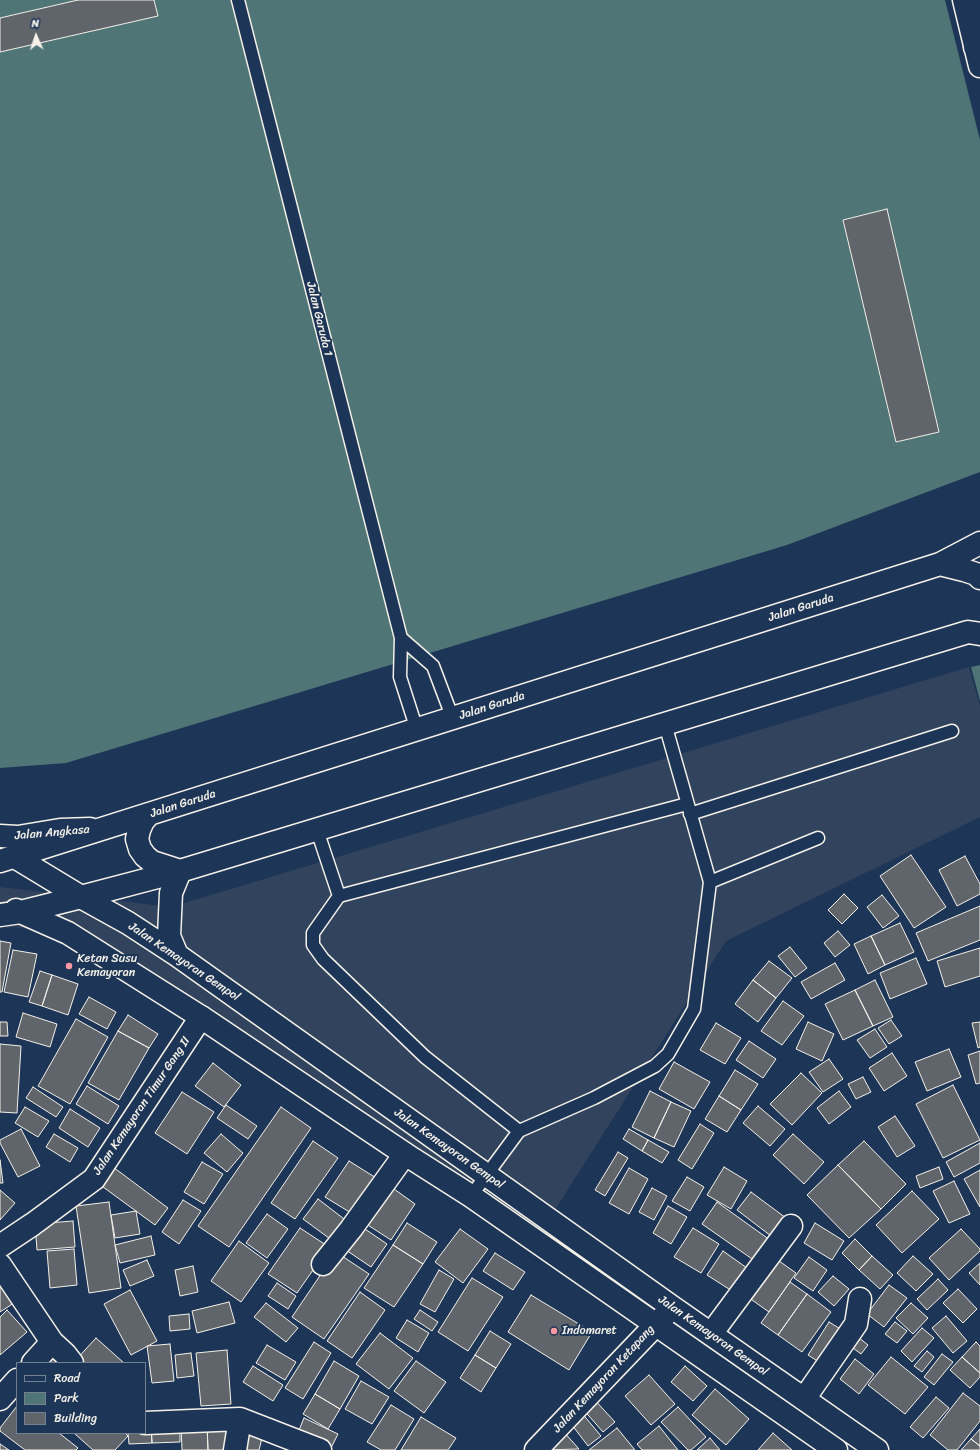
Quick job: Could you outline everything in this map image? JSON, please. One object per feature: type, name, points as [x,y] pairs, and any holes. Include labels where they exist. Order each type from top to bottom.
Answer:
[{"type":"main road","points":[[964,0],[978,56]]},
{"type":"main road","points":[[977,0],[978,56]]},
{"type":"main road","name":"Jalan Garuda","points":[[7,859],[940,564],[980,543]]},
{"type":"main road","points":[[940,564],[976,574],[980,578]]},
{"type":"main road","points":[[10,914],[180,871],[976,630]]},
{"type":"main road","points":[[149,814],[143,821],[139,830],[137,839],[140,849],[152,862],[180,871]]},
{"type":"main road","name":"Jalan Angkasa","points":[[0,836],[18,837],[60,830],[105,829]]},
{"type":"main road","name":"Jalan Kemayoran Gempol","points":[[7,859],[128,923],[177,955],[486,1176],[877,1450]]},
{"type":"main road","points":[[177,955],[169,936],[172,893],[180,871]]},
{"type":"main road","name":"Jalan Kemayoran Gempol","points":[[0,904],[10,914],[68,933],[201,1016],[405,1154],[471,1196],[836,1450]]},
{"type":"main road","name":"Jalan Kemayoran Timur Gang II","points":[[0,1246],[33,1224],[94,1178],[201,1016]]},
{"type":"main road","points":[[323,1264],[351,1229],[405,1154]]},
{"type":"main road","points":[[711,1334],[791,1226]]},
{"type":"main road","points":[[0,1264],[52,1342],[71,1362]]},
{"type":"main road","points":[[804,1398],[856,1324],[860,1299]]},
{"type":"main road","name":"Jalan Kemayoran Ketapang","points":[[536,1450],[672,1307]]},
{"type":"main road","points":[[34,1362],[52,1342]]},
{"type":"main road","points":[[0,1399],[16,1381]]},
{"type":"main road","points":[[235,1450],[240,1419]]},
{"type":"main road","points":[[146,1423],[240,1419],[320,1450]]},
{"type":"lane","name":"Jalan Garuda 1","points":[[238,0],[401,638],[400,677],[417,730]]},
{"type":"lane","points":[[401,638],[433,666],[453,718]]},
{"type":"lane","points":[[471,1196],[519,1131],[594,1098],[655,1066],[668,1054],[694,1009],[710,882],[665,724]]},
{"type":"lane","points":[[519,1131],[425,1057],[323,960],[313,945],[313,933],[339,896],[688,809],[952,730]]},
{"type":"lane","points":[[317,830],[339,896]]},
{"type":"lane","points":[[710,882],[818,838]]},
{"type":"shaded area","points":[[969,667],[980,706],[980,817],[726,941],[530,1249],[208,1036],[68,933],[14,927],[0,928],[0,887],[171,907]]},
{"type":"green space","points":[[0,0],[945,0],[980,140],[980,472],[787,545],[66,763],[0,768]]},
{"type":"green space","points":[[980,665],[980,701],[971,667]]},
{"type":"building","points":[[78,0],[154,0],[158,16],[0,52],[0,18]]},
{"type":"building","points":[[887,209],[939,432],[896,442],[843,220]]},
{"type":"building","points":[[911,855],[946,907],[914,928],[880,876]]},
{"type":"building","points":[[965,856],[980,884],[980,894],[957,906],[939,870]]},
{"type":"building","points":[[844,894],[858,908],[842,924],[828,910]]},
{"type":"building","points":[[882,895],[899,916],[883,928],[867,907]]},
{"type":"building","points":[[980,906],[980,940],[928,961],[916,933]]},
{"type":"building","points":[[900,923],[914,952],[885,965],[871,936]]},
{"type":"building","points":[[838,931],[850,945],[835,957],[824,943]]},
{"type":"building","points":[[871,936],[885,965],[868,974],[854,944]]},
{"type":"building","points":[[0,941],[11,943],[2,992],[0,992]]},
{"type":"building","points":[[790,947],[807,968],[795,977],[778,956]]},
{"type":"building","points":[[980,948],[980,976],[945,987],[937,961]]},
{"type":"building","points":[[13,950],[37,954],[28,997],[4,992]]},
{"type":"building","points":[[916,958],[927,984],[890,999],[880,973]]},
{"type":"building","points":[[769,961],[792,978],[776,998],[753,980]]},
{"type":"building","points":[[835,963],[845,980],[811,999],[801,982]]},
{"type":"building","points":[[40,971],[52,975],[42,1006],[29,1002]]},
{"type":"building","points":[[52,975],[78,984],[68,1015],[42,1006]]},
{"type":"building","points":[[753,980],[776,998],[758,1022],[735,1004]]},
{"type":"building","points":[[875,980],[893,1017],[873,1026],[855,990]]},
{"type":"building","points":[[855,990],[873,1026],[843,1040],[825,1004]]},
{"type":"building","points":[[89,997],[116,1012],[107,1029],[79,1014]]},
{"type":"building","points":[[783,1001],[804,1016],[782,1045],[761,1031]]},
{"type":"building","points":[[23,1013],[57,1024],[50,1047],[16,1037]]},
{"type":"building","points":[[128,1015],[158,1034],[149,1048],[118,1031]]},
{"type":"building","points":[[76,1019],[108,1037],[70,1104],[38,1086]]},
{"type":"building","points":[[891,1020],[902,1036],[889,1044],[878,1028]]},
{"type":"building","points":[[0,1022],[7,1022],[8,1036],[0,1036]]},
{"type":"building","points":[[808,1022],[834,1034],[822,1061],[796,1049]]},
{"type":"building","points":[[980,1022],[980,1047],[978,1048],[972,1023]]},
{"type":"building","points":[[716,1023],[741,1038],[725,1064],[700,1050]]},
{"type":"building","points":[[875,1029],[887,1047],[870,1058],[857,1040]]},
{"type":"building","points":[[118,1031],[149,1048],[119,1100],[88,1083]]},
{"type":"building","points":[[749,1041],[776,1059],[763,1078],[736,1060]]},
{"type":"building","points":[[0,1044],[21,1046],[17,1113],[0,1112]]},
{"type":"building","points":[[949,1049],[961,1077],[927,1091],[915,1062]]},
{"type":"building","points":[[980,1051],[980,1083],[976,1084],[968,1055]]},
{"type":"building","points":[[892,1053],[907,1076],[884,1091],[869,1068]]},
{"type":"building","points":[[829,1059],[843,1079],[823,1092],[809,1072]]},
{"type":"building","points":[[674,1062],[710,1082],[694,1109],[659,1089]]},
{"type":"building","points":[[213,1063],[241,1085],[224,1107],[195,1086]]},
{"type":"building","points":[[735,1070],[758,1084],[741,1110],[719,1096]]},
{"type":"building","points":[[801,1073],[822,1093],[792,1125],[770,1104]]},
{"type":"building","points":[[863,1077],[871,1092],[856,1099],[848,1084]]},
{"type":"building","points":[[953,1085],[980,1140],[943,1158],[916,1104]]},
{"type":"building","points":[[87,1086],[119,1106],[108,1124],[76,1104]]},
{"type":"building","points":[[33,1087],[63,1107],[56,1117],[26,1098]]},
{"type":"building","points":[[650,1091],[671,1102],[654,1138],[632,1127]]},
{"type":"building","points":[[839,1091],[851,1107],[829,1124],[817,1108]]},
{"type":"building","points":[[182,1092],[214,1112],[187,1154],[155,1133]]},
{"type":"building","points":[[719,1096],[741,1110],[727,1132],[705,1119]]},
{"type":"building","points":[[671,1102],[691,1111],[674,1147],[654,1138]]},
{"type":"building","points":[[226,1105],[257,1126],[248,1139],[217,1118]]},
{"type":"building","points":[[758,1106],[785,1129],[770,1146],[743,1123]]},
{"type":"building","points":[[25,1107],[49,1121],[38,1137],[15,1123]]},
{"type":"building","points":[[281,1107],[311,1128],[229,1247],[198,1226]]},
{"type":"building","points":[[70,1109],[100,1128],[88,1147],[59,1128]]},
{"type":"building","points":[[895,1116],[915,1146],[897,1157],[878,1127]]},
{"type":"building","points":[[700,1124],[714,1133],[692,1169],[678,1160]]},
{"type":"building","points":[[21,1129],[40,1166],[18,1177],[0,1143],[0,1140]]},
{"type":"building","points":[[629,1129],[648,1140],[642,1151],[623,1139]]},
{"type":"building","points":[[54,1134],[78,1148],[70,1162],[46,1147]]},
{"type":"building","points":[[221,1134],[243,1153],[227,1172],[204,1153]]},
{"type":"building","points":[[793,1134],[824,1162],[804,1184],[773,1155]]},
{"type":"building","points":[[648,1140],[669,1152],[662,1163],[642,1151]]},
{"type":"building","points":[[313,1141],[338,1158],[295,1219],[271,1203]]},
{"type":"building","points":[[864,1141],[906,1184],[881,1209],[838,1165]]},
{"type":"building","points":[[980,1143],[980,1163],[954,1177],[946,1162]]},
{"type":"building","points":[[618,1152],[628,1158],[605,1196],[595,1190]]},
{"type":"building","points":[[0,1160],[3,1183],[0,1183]]},
{"type":"building","points":[[349,1161],[381,1181],[356,1216],[325,1197]]},
{"type":"building","points":[[202,1162],[223,1174],[204,1204],[184,1192]]},
{"type":"building","points":[[838,1165],[881,1209],[849,1238],[807,1195]]},
{"type":"building","points":[[113,1167],[168,1208],[155,1225],[99,1184]]},
{"type":"building","points":[[724,1167],[747,1181],[731,1209],[707,1195]]},
{"type":"building","points":[[939,1167],[943,1179],[920,1188],[916,1176]]},
{"type":"building","points":[[629,1168],[648,1179],[629,1214],[609,1203]]},
{"type":"building","points":[[980,1170],[980,1207],[964,1179]]},
{"type":"building","points":[[687,1177],[704,1187],[690,1211],[672,1201]]},
{"type":"building","points":[[954,1181],[970,1214],[949,1223],[933,1191]]},
{"type":"building","points":[[387,1184],[415,1204],[391,1240],[360,1220]]},
{"type":"building","points":[[652,1188],[667,1196],[654,1220],[639,1212]]},
{"type":"building","points":[[0,1190],[15,1203],[0,1220]]},
{"type":"building","points":[[912,1191],[939,1219],[902,1253],[876,1225]]},
{"type":"building","points":[[751,1192],[786,1218],[771,1236],[737,1210]]},
{"type":"building","points":[[318,1199],[352,1225],[337,1244],[303,1219]]},
{"type":"building","points":[[183,1200],[201,1211],[179,1244],[162,1232]]},
{"type":"building","points":[[109,1202],[121,1288],[89,1293],[76,1206]]},
{"type":"building","points":[[717,1202],[770,1240],[755,1261],[702,1224]]},
{"type":"building","points":[[668,1206],[687,1217],[671,1244],[653,1233]]},
{"type":"building","points":[[136,1211],[140,1234],[115,1238],[111,1215]]},
{"type":"building","points":[[267,1214],[288,1229],[267,1258],[246,1243]]},
{"type":"building","points":[[73,1221],[75,1247],[37,1250],[35,1224]]},
{"type":"building","points":[[407,1223],[437,1242],[423,1264],[393,1245]]},
{"type":"building","points":[[815,1223],[844,1241],[832,1260],[804,1243]]},
{"type":"building","points":[[362,1227],[387,1244],[371,1267],[346,1250]]},
{"type":"building","points":[[300,1228],[329,1247],[297,1293],[268,1274]]},
{"type":"building","points":[[693,1228],[719,1244],[701,1273],[674,1257]]},
{"type":"building","points":[[460,1229],[488,1249],[463,1283],[435,1262]]},
{"type":"building","points":[[961,1229],[980,1249],[980,1251],[949,1280],[929,1258]]},
{"type":"building","points":[[151,1236],[155,1255],[120,1263],[115,1245]]},
{"type":"building","points":[[855,1239],[872,1256],[859,1270],[842,1253]]},
{"type":"building","points":[[239,1241],[269,1263],[241,1302],[211,1281]]},
{"type":"building","points":[[393,1245],[423,1264],[394,1307],[364,1288]]},
{"type":"building","points":[[74,1249],[77,1285],[50,1288],[47,1251]]},
{"type":"building","points":[[723,1251],[747,1268],[732,1291],[707,1275]]},
{"type":"building","points":[[336,1252],[369,1274],[324,1339],[292,1317]]},
{"type":"building","points":[[495,1253],[525,1272],[513,1290],[483,1271]]},
{"type":"building","points":[[772,1256],[796,1273],[769,1312],[745,1295]]},
{"type":"building","points":[[872,1256],[893,1275],[880,1289],[859,1270]]},
{"type":"building","points":[[913,1256],[933,1274],[916,1291],[897,1273]]},
{"type":"building","points":[[809,1257],[827,1270],[813,1291],[794,1278]]},
{"type":"building","points":[[147,1260],[154,1276],[130,1286],[123,1270]]},
{"type":"building","points":[[980,1263],[980,1285],[969,1273]]},
{"type":"building","points":[[193,1266],[198,1292],[180,1296],[175,1270]]},
{"type":"building","points":[[439,1270],[454,1279],[435,1312],[420,1304]]},
{"type":"building","points":[[0,1276],[17,1301],[0,1312]]},
{"type":"building","points":[[833,1276],[849,1289],[834,1306],[818,1292]]},
{"type":"building","points":[[472,1278],[503,1297],[468,1351],[438,1332]]},
{"type":"building","points":[[938,1279],[948,1290],[927,1310],[917,1299]]},
{"type":"building","points":[[790,1282],[807,1294],[778,1335],[761,1323]]},
{"type":"building","points":[[277,1283],[296,1296],[288,1309],[268,1296]]},
{"type":"building","points":[[889,1285],[907,1298],[884,1327],[867,1314]]},
{"type":"building","points":[[958,1289],[977,1309],[963,1323],[943,1303]]},
{"type":"building","points":[[130,1290],[157,1341],[131,1355],[104,1304]]},
{"type":"building","points":[[360,1292],[385,1310],[352,1358],[327,1341]]},
{"type":"building","points":[[807,1294],[831,1312],[802,1352],[778,1335]]},
{"type":"building","points":[[531,1295],[592,1332],[569,1370],[508,1332]]},
{"type":"building","points":[[229,1302],[235,1323],[197,1333],[192,1311]]},
{"type":"building","points":[[266,1303],[298,1328],[286,1342],[254,1317]]},
{"type":"building","points":[[911,1303],[928,1318],[913,1334],[896,1318]]},
{"type":"building","points":[[7,1310],[27,1332],[0,1355],[0,1317]]},
{"type":"building","points":[[420,1310],[438,1322],[432,1331],[414,1319]]},
{"type":"building","points":[[189,1314],[190,1329],[170,1331],[169,1316]]},
{"type":"building","points":[[946,1316],[967,1341],[953,1353],[932,1328]]},
{"type":"building","points":[[407,1320],[429,1333],[418,1352],[396,1338]]},
{"type":"building","points":[[829,1322],[847,1333],[825,1366],[808,1355]]},
{"type":"building","points":[[895,1322],[907,1331],[897,1343],[885,1334]]},
{"type":"building","points":[[922,1328],[934,1338],[912,1362],[901,1351]]},
{"type":"building","points":[[490,1331],[511,1344],[496,1368],[475,1355]]},
{"type":"building","points":[[380,1333],[413,1358],[389,1389],[356,1364]]},
{"type":"building","points":[[853,1333],[868,1345],[861,1354],[845,1342]]},
{"type":"building","points":[[96,1338],[123,1362],[74,1362]]},
{"type":"building","points":[[314,1342],[331,1353],[303,1399],[285,1388]]},
{"type":"building","points":[[976,1342],[980,1346],[980,1373],[962,1357]]},
{"type":"building","points":[[170,1344],[174,1381],[152,1383],[147,1346]]},
{"type":"building","points":[[267,1345],[296,1362],[285,1380],[256,1363]]},
{"type":"building","points":[[227,1350],[231,1404],[201,1406],[196,1353]]},
{"type":"building","points":[[927,1351],[934,1357],[922,1372],[914,1366]]},
{"type":"building","points":[[191,1353],[194,1376],[177,1378],[175,1355]]},
{"type":"building","points":[[53,1354],[65,1362],[48,1362]]},
{"type":"building","points":[[942,1354],[953,1362],[934,1385],[924,1377]]},
{"type":"building","points":[[475,1355],[496,1368],[481,1392],[460,1378]]},
{"type":"building","points":[[891,1357],[928,1387],[905,1414],[868,1385]]},
{"type":"building","points":[[962,1357],[980,1373],[980,1377],[970,1388],[950,1370]]},
{"type":"building","points":[[855,1359],[874,1374],[859,1394],[840,1379]]},
{"type":"building","points":[[334,1361],[359,1376],[340,1409],[315,1394]]},
{"type":"building","points":[[416,1361],[446,1382],[424,1413],[394,1391]]},
{"type":"building","points":[[253,1366],[283,1385],[273,1401],[243,1382]]},
{"type":"building","points":[[685,1366],[707,1386],[693,1401],[671,1382]]},
{"type":"building","points":[[649,1375],[675,1404],[651,1425],[625,1396]]},
{"type":"building","points":[[361,1381],[389,1397],[372,1424],[345,1409]]},
{"type":"building","points":[[715,1389],[749,1419],[726,1445],[692,1415]]},
{"type":"building","points":[[963,1393],[980,1406],[980,1421],[957,1450],[948,1450],[930,1435]]},
{"type":"building","points":[[315,1394],[340,1409],[328,1429],[303,1414]]},
{"type":"building","points":[[592,1397],[615,1422],[603,1432],[581,1407]]},
{"type":"building","points":[[936,1397],[949,1408],[923,1438],[910,1427]]},
{"type":"building","points":[[391,1405],[414,1419],[395,1450],[381,1450],[367,1442]]},
{"type":"building","points":[[16,1407],[16,1434],[60,1434],[78,1448],[76,1450],[25,1450],[0,1431],[0,1428]]},
{"type":"building","points":[[678,1407],[706,1437],[691,1450],[688,1450],[661,1422]]},
{"type":"building","points":[[581,1412],[601,1436],[588,1446],[569,1421]]},
{"type":"building","points":[[421,1417],[456,1438],[448,1450],[401,1450]]},
{"type":"building","points":[[304,1418],[338,1434],[330,1450],[297,1435]]},
{"type":"building","points":[[207,1424],[228,1424],[229,1450],[208,1450]]},
{"type":"building","points":[[207,1424],[208,1450],[182,1450],[181,1425]]},
{"type":"building","points":[[180,1425],[180,1442],[152,1443],[151,1426]]},
{"type":"building","points":[[151,1426],[152,1443],[129,1444],[128,1434],[146,1434]]},
{"type":"building","points":[[244,1426],[264,1430],[259,1450],[238,1450]]},
{"type":"building","points":[[659,1426],[678,1450],[642,1450],[637,1444]]},
{"type":"building","points":[[617,1428],[635,1450],[589,1450]]},
{"type":"building","points":[[980,1429],[980,1446],[971,1439]]},
{"type":"building","points":[[563,1431],[579,1449],[542,1450]]},
{"type":"building","points":[[773,1433],[792,1450],[758,1450]]},
{"type":"building","points":[[75,1434],[126,1434],[128,1436],[115,1450],[93,1450]]},
{"type":"building","points":[[710,1438],[720,1450],[697,1450]]},
{"type":"building","points":[[971,1439],[980,1446],[980,1450],[961,1450]]},
{"type":"building","points":[[0,1444],[9,1450],[0,1450]]},
{"type":"place","name":"Ketan Susu Kemayoran","points":[[69,966]]},
{"type":"place","name":"Indomaret","points":[[554,1331]]}]
